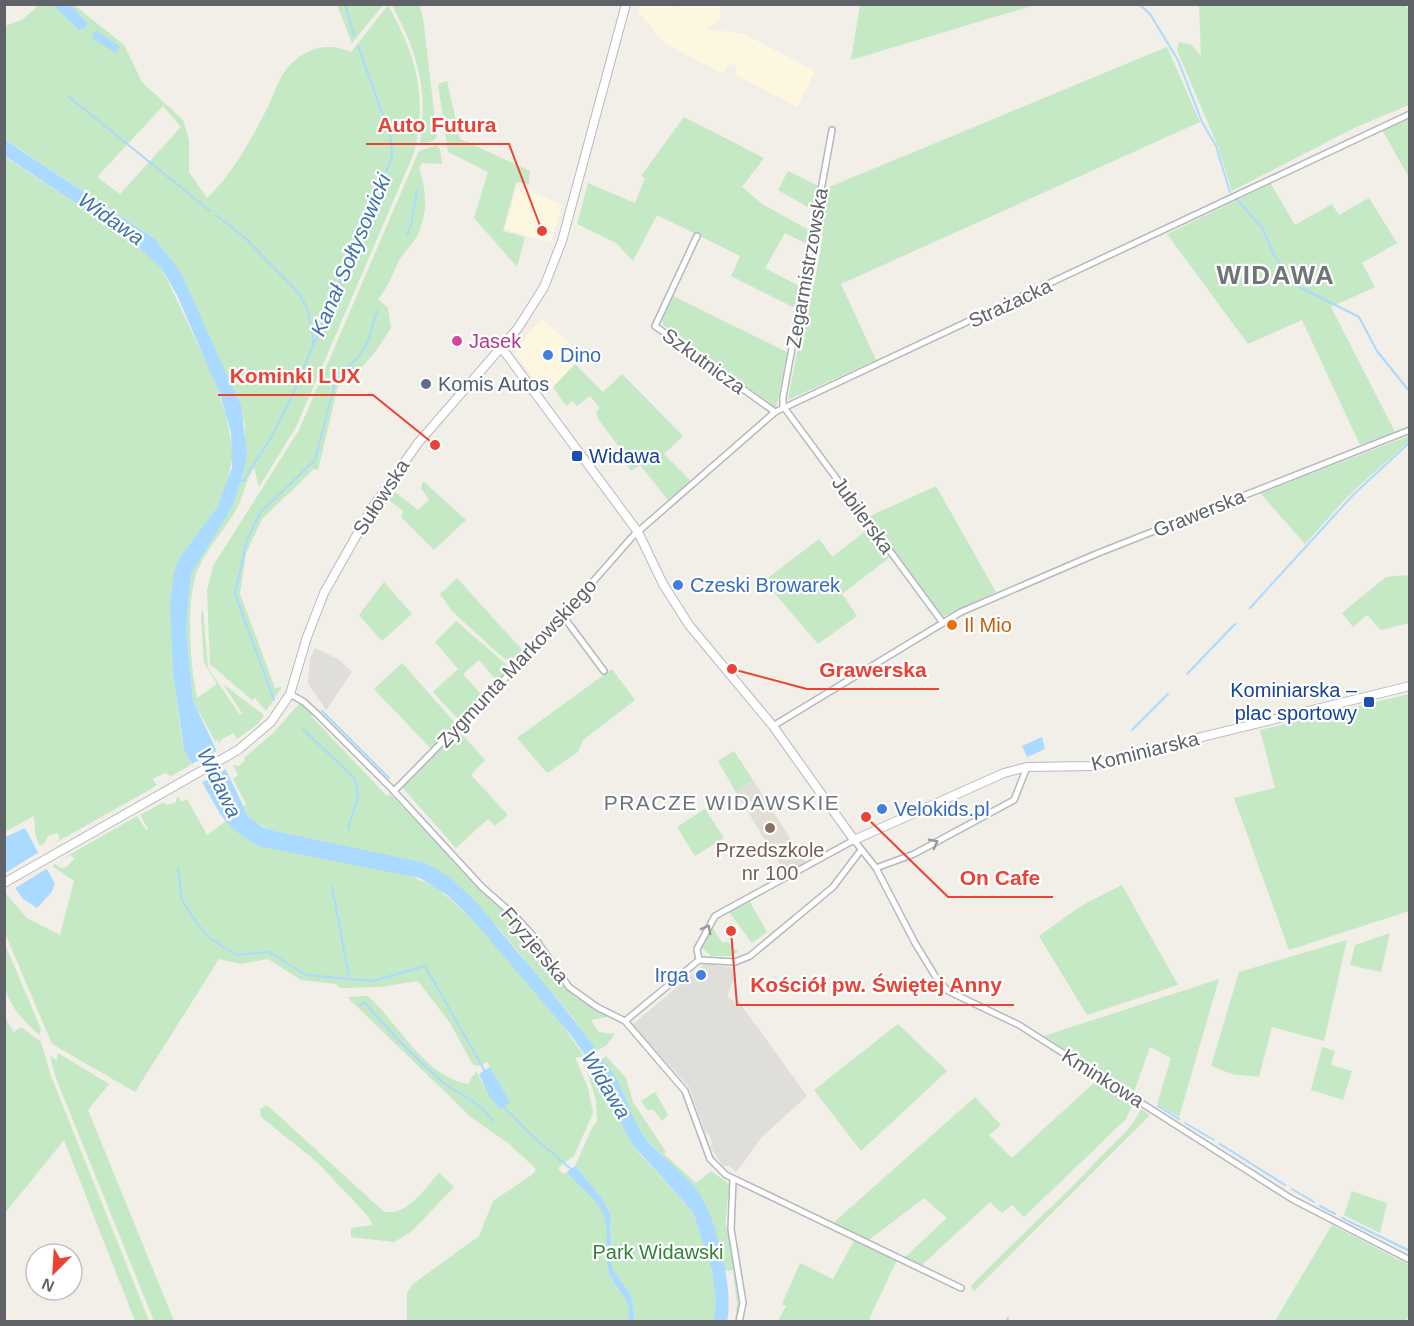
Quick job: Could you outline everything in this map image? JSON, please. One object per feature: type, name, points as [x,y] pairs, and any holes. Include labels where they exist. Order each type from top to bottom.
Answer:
[{"type":"street","name":"Sułowska","points":[[4,884],[50,855],[226,757],[262,731],[277,716],[290,694],[307,637],[324,593],[367,516],[418,443],[534,306],[552,270],[626,4]]},
{"type":"street","name":"Strażacka","points":[[638,532],[783,406],[1017,300],[1410,114]]},
{"type":"street","name":"Zegarmistrzowska","points":[[783,406],[832,130]]},
{"type":"street","name":"Szkutnicza","points":[[697,236],[656,326],[774,412]]},
{"type":"street","points":[[501,347],[638,532],[663,584],[689,625],[773,726],[854,840],[720,913],[708,926],[697,949],[699,960]]},
{"type":"street","name":"Jubilerska","points":[[783,406],[943,623]]},
{"type":"street","name":"Grawerska","points":[[773,726],[961,612],[1016,587],[1410,430]]},
{"type":"street","name":"Zygmunta Markowskiego","points":[[394,791],[485,699],[638,532]]},
{"type":"street","points":[[563,616],[604,671]]},
{"type":"street","name":"Kominiarska","points":[[854,840],[978,782],[1027,767],[1091,766],[1130,754],[1410,686]]},
{"type":"street","name":"Fryzjerska","points":[[290,694],[308,705],[394,791],[482,887],[525,927],[569,987],[584,999],[625,1021],[685,1091],[711,1159],[733,1180],[961,1288]]},
{"type":"street","points":[[878,868],[914,854],[1014,800],[1027,767]]},
{"type":"street","name":"Kminkowa","points":[[854,840],[878,868],[915,943],[937,979],[948,990],[1019,1025],[1292,1199],[1410,1260]]},
{"type":"street","points":[[625,1021],[699,960],[735,962],[750,956],[833,887],[861,850]]},
{"type":"street","points":[[733,1180],[731,1229],[743,1303],[739,1322]]},
{"type":"shaded area","points":[[641,4],[676,7],[679,5],[722,5],[719,19],[707,29],[744,34],[815,71],[797,107],[736,75],[737,67],[730,63],[723,74],[664,43],[638,11]]},
{"type":"shaded area","points":[[518,185],[562,205],[551,243],[505,229]]},
{"type":"shaded area","points":[[542,318],[574,348],[567,356],[575,364],[545,395],[514,351]]},
{"type":"shaded area","points":[[315,648],[338,659],[352,672],[326,710],[308,683],[310,659]]},
{"type":"shaded area","name":"Przedszkole nr 100","points":[[753,780],[806,863],[786,875],[736,792]]},
{"type":"shaded area","points":[[704,964],[730,967],[737,972],[727,996],[736,1003],[739,1002],[807,1096],[762,1137],[736,1172],[729,1166],[723,1166],[711,1148],[712,1142],[709,1134],[705,1132],[689,1087],[632,1025]]},
{"type":"green space","points":[[53,4],[77,30],[87,22],[70,5],[74,5],[124,45],[142,82],[183,120],[189,140],[189,172],[207,198],[226,178],[241,155],[288,67],[299,57],[320,48],[343,49],[351,52],[388,5],[406,41],[417,76],[420,113],[414,153],[296,427],[259,487],[254,468],[238,506],[202,561],[194,582],[190,632],[192,668],[197,698],[217,684],[204,663],[201,615],[203,609],[208,668],[240,715],[242,713],[223,684],[264,715],[259,723],[237,739],[234,733],[222,739],[219,744],[218,740],[215,741],[193,701],[186,628],[191,574],[233,506],[244,470],[245,425],[233,391],[180,271],[155,239],[5,139],[4,26],[22,20],[39,5]],"holes":[[[163,106],[181,127],[120,194],[97,177]]]},
{"type":"green space","points":[[860,4],[1035,5],[851,60]]},
{"type":"green space","points":[[337,5],[383,5],[352,43]]},
{"type":"green space","points":[[392,5],[419,5],[423,17],[437,137],[433,141],[420,143],[423,105],[419,71],[408,39]]},
{"type":"green space","points":[[1199,5],[1404,5],[1409,9],[1409,105],[1356,127],[1232,191],[1218,147],[1177,50],[1179,42],[1190,44],[1201,55]]},
{"type":"green space","points":[[1167,47],[1200,122],[841,284],[876,360],[788,400],[807,300],[815,280],[823,236],[819,229],[827,188]]},
{"type":"green space","points":[[447,81],[460,139],[530,171],[529,184],[516,182],[503,231],[525,237],[517,267],[474,218],[488,172],[448,152],[438,84]]},
{"type":"green space","points":[[684,117],[764,158],[742,187],[762,204],[809,230],[807,244],[785,233],[765,268],[799,286],[795,308],[731,276],[740,256],[657,215],[633,261],[616,243],[577,224],[588,183],[635,203],[645,178],[641,176]]},
{"type":"green space","points":[[1409,118],[1409,177],[1382,130]]},
{"type":"green space","points":[[437,145],[440,149],[442,164],[422,163],[419,168],[424,185],[425,202],[421,228],[398,262],[378,299],[388,308],[391,328],[376,351],[354,376],[347,373],[338,386],[318,470],[314,469],[262,519],[246,553],[240,594],[275,688],[282,687],[266,711],[254,697],[253,701],[210,664],[207,591],[213,566],[299,430],[419,151]]},
{"type":"green space","points":[[4,156],[129,239],[162,269],[211,372],[226,414],[233,453],[228,481],[218,506],[180,557],[172,587],[173,673],[182,741],[191,765],[171,776],[165,773],[152,779],[157,785],[151,789],[53,844],[60,839],[57,833],[48,836],[43,845],[39,845],[35,833],[34,816],[5,832]]},
{"type":"green space","points":[[788,171],[818,186],[813,210],[778,190]]},
{"type":"green space","points":[[1271,184],[1295,225],[1332,204],[1339,215],[1369,198],[1397,243],[1362,263],[1375,287],[1331,307],[1395,432],[1360,445],[1302,320],[1248,344],[1167,234]]},
{"type":"green space","points":[[673,296],[787,352],[775,407],[663,325],[662,317]]},
{"type":"green space","points":[[575,364],[603,392],[622,374],[683,436],[664,454],[691,481],[668,500],[640,465],[631,471],[625,462],[628,459],[598,419],[596,412],[600,408],[590,396],[577,406],[573,401],[566,406],[553,387]]},
{"type":"green space","points":[[1409,436],[1409,441],[1347,497],[1305,544],[1260,493]]},
{"type":"green space","points":[[423,481],[466,520],[434,550],[401,517],[403,511],[389,500],[395,492],[418,510],[429,500],[421,488]]},
{"type":"green space","points":[[936,486],[996,592],[943,617],[868,517]]},
{"type":"green space","points":[[868,529],[889,558],[842,594],[857,616],[818,644],[764,581],[819,539],[832,557]]},
{"type":"green space","points":[[1409,575],[1409,623],[1381,630],[1367,615],[1353,627],[1342,613],[1386,577]]},
{"type":"green space","points":[[457,578],[526,654],[523,658],[507,660],[452,611],[440,594]]},
{"type":"green space","points":[[384,582],[412,614],[382,641],[359,615]]},
{"type":"green space","points":[[456,621],[509,667],[498,682],[479,660],[463,674],[484,698],[460,721],[433,692],[458,669],[435,642]]},
{"type":"green space","points":[[402,663],[457,725],[432,750],[374,689]]},
{"type":"green space","points":[[612,669],[635,700],[583,740],[578,752],[547,773],[517,738]]},
{"type":"green space","points":[[1409,694],[1409,911],[1289,950],[1234,798],[1275,788],[1260,730]]},
{"type":"green space","points":[[300,703],[313,713],[311,716],[387,796],[390,794],[460,868],[506,912],[551,972],[574,996],[608,1017],[591,1020],[599,1032],[615,1034],[606,1046],[596,1051],[575,1020],[497,926],[461,889],[432,866],[275,831],[260,825],[249,816],[243,806],[246,804],[233,779],[238,775],[233,765],[239,766],[245,760],[244,758],[272,734]]},
{"type":"green space","points":[[459,731],[485,760],[471,775],[508,815],[495,826],[488,819],[456,848],[402,787]]},
{"type":"green space","points":[[734,751],[753,780],[736,792],[718,761]]},
{"type":"green space","points":[[178,796],[181,802],[187,799],[207,835],[226,821],[258,846],[406,874],[436,887],[471,918],[559,1020],[585,1058],[575,1057],[588,1088],[593,1113],[574,1156],[558,1168],[563,1174],[567,1172],[592,1197],[604,1215],[607,1230],[608,1269],[628,1304],[628,1321],[407,1321],[407,1293],[413,1284],[479,1236],[493,1201],[533,1174],[536,1169],[508,1143],[472,1118],[347,997],[368,996],[413,1048],[438,1071],[468,1084],[476,1071],[488,1094],[510,1102],[487,1062],[479,1066],[473,1065],[450,1023],[418,981],[379,987],[340,988],[336,984],[301,980],[268,959],[241,964],[219,959],[135,1092],[52,1044],[5,933],[6,894],[27,918],[60,935],[74,881],[52,866],[55,864],[61,868],[67,867],[74,859],[71,855],[62,859],[137,816],[147,831],[140,815],[164,802],[166,805],[175,803]]},
{"type":"green space","points":[[705,809],[724,838],[695,856],[677,827]]},
{"type":"green space","points":[[1122,885],[1178,985],[1087,1015],[1039,936],[1081,906]]},
{"type":"green space","points":[[750,902],[767,932],[752,943],[729,912]]},
{"type":"green space","points":[[711,926],[722,942],[728,942],[738,952],[731,956],[711,956],[701,947]]},
{"type":"green space","points":[[1390,933],[1381,972],[1350,965],[1355,945]]},
{"type":"green space","points":[[1347,940],[1324,1041],[1272,1027],[1259,1077],[1232,1074],[1211,1066],[1239,972]]},
{"type":"green space","points":[[4,942],[41,1029],[39,1035],[18,1012],[7,994]]},
{"type":"green space","points":[[1219,979],[1179,1117],[1157,1104],[1171,1058],[1150,1047],[1134,1092],[1044,1036]]},
{"type":"green space","points":[[6,1019],[14,1032],[21,1027],[41,1042],[51,1076],[149,1321],[135,1321],[64,1140],[5,1213]]},
{"type":"green space","points":[[898,1024],[947,1071],[861,1151],[814,1090]]},
{"type":"green space","points":[[1322,1047],[1335,1051],[1331,1065],[1352,1071],[1343,1100],[1311,1090]]},
{"type":"green space","points":[[58,1053],[109,1084],[88,1110],[174,1321],[154,1321],[56,1078],[50,1056],[57,1060]]},
{"type":"green space","points":[[606,1056],[626,1078],[633,1102],[666,1152],[664,1154],[696,1183],[711,1171],[729,1184],[726,1225],[739,1285],[738,1309],[735,1321],[737,1304],[733,1270],[725,1271],[723,1268],[717,1235],[704,1200],[645,1137],[635,1122],[622,1089],[602,1059]]},
{"type":"green space","name":"Park Widawski","points":[[593,1072],[638,1152],[693,1212],[712,1271],[716,1304],[713,1321],[635,1321],[631,1295],[612,1268],[611,1229],[601,1197],[575,1166],[597,1122],[596,1100],[588,1074]]},
{"type":"green space","points":[[1096,1081],[1133,1104],[1126,1119],[1024,1217],[1012,1205],[1002,1213],[990,1202],[922,1265],[905,1257],[947,1218],[924,1198],[869,1240],[833,1223],[975,1097],[1001,1125],[989,1135],[1012,1158]]},
{"type":"green space","points":[[655,1092],[668,1115],[662,1121],[654,1110],[647,1110],[641,1101]]},
{"type":"green space","points":[[267,1105],[383,1211],[399,1211],[407,1206],[439,1173],[454,1187],[411,1232],[394,1242],[351,1237],[351,1228],[373,1225],[367,1215],[317,1162],[261,1117],[260,1109]]},
{"type":"green space","points":[[1141,1109],[1150,1115],[974,1291],[971,1286],[1119,1138],[1132,1124]]},
{"type":"green space","points":[[1352,1191],[1387,1203],[1380,1233],[1344,1215]]},
{"type":"green space","points":[[1332,1225],[1409,1265],[1409,1314],[1406,1321],[1275,1321]]},
{"type":"green space","points":[[854,1241],[897,1260],[869,1319],[874,1321],[778,1321],[786,1306],[782,1304],[800,1263],[833,1279]]},
{"type":"water","points":[[53,5],[70,5],[87,22],[86,28],[78,30]]},
{"type":"water","points":[[96,30],[120,47],[116,53],[92,38]]},
{"type":"water","points":[[4,139],[155,239],[180,271],[241,406],[247,454],[244,470],[233,506],[191,574],[186,628],[193,701],[248,816],[262,827],[275,831],[425,863],[451,879],[475,901],[603,1059],[618,1082],[644,1136],[692,1184],[705,1203],[724,1261],[729,1309],[727,1321],[713,1321],[716,1304],[712,1271],[693,1212],[632,1144],[592,1065],[570,1034],[471,918],[447,895],[420,878],[258,846],[234,830],[220,814],[184,750],[173,673],[170,604],[174,572],[180,557],[218,506],[232,468],[231,432],[221,397],[177,295],[162,269],[129,239],[5,156]]},
{"type":"water","points":[[1042,737],[1045,749],[1027,757],[1022,746]]},
{"type":"water","points":[[25,828],[55,884],[51,893],[37,908],[23,899],[5,873],[5,837]]},
{"type":"water","points":[[490,1067],[510,1102],[500,1109],[488,1094],[479,1074]]},
{"type":"water","points":[[575,1166],[601,1197],[610,1214],[612,1268],[631,1295],[635,1321],[628,1321],[628,1304],[610,1277],[606,1254],[607,1231],[601,1210],[567,1172]]},
{"type":"pier","points":[[218,750],[228,768],[199,784],[188,766]]},
{"type":"pier","points":[[39,852],[48,868],[12,890],[5,873]]},
{"type":"pier","points":[[599,1051],[604,1058],[589,1067],[585,1060]]},
{"type":"waterway","name":"Kanał Sołtysowicki","points":[[345,4],[354,35]]},
{"type":"waterway","points":[[1139,4],[1150,14],[1178,60],[1202,122],[1216,146],[1230,192]]},
{"type":"waterway","name":"Kanał Sołtysowicki","points":[[238,481],[243,481],[269,441],[292,396],[392,157],[391,138],[358,46]]},
{"type":"waterway","points":[[68,96],[210,211]]},
{"type":"waterway","points":[[407,235],[417,190]]},
{"type":"waterway","points":[[1237,200],[1262,227],[1274,255],[1289,279]]},
{"type":"waterway","points":[[216,215],[244,237],[298,292],[309,316],[313,343]]},
{"type":"waterway","points":[[1294,284],[1359,317],[1377,351],[1410,392]]},
{"type":"waterway","points":[[274,700],[235,594],[247,540],[260,513],[315,460],[337,375],[357,359],[367,344],[377,311]]},
{"type":"waterway","points":[[1250,608],[1353,495],[1410,442]]},
{"type":"waterway","points":[[1187,674],[1235,624]]},
{"type":"waterway","points":[[1132,730],[1168,694]]},
{"type":"waterway","points":[[322,711],[389,778]]},
{"type":"waterway","name":"Kanał Sołtysowicki","points":[[303,729],[355,779],[358,796],[348,829]]},
{"type":"waterway","points":[[178,869],[182,900],[197,923],[208,937],[236,955],[269,952],[306,975],[373,981],[425,966],[486,1073]]},
{"type":"waterway","points":[[332,887],[349,976]]},
{"type":"waterway","points":[[359,1005],[365,1003],[431,1072],[448,1086],[476,1103],[493,1121]]},
{"type":"waterway","points":[[502,1105],[529,1133],[572,1170]]},
{"type":"waterway","points":[[1158,1106],[1179,1119]]},
{"type":"waterway","points":[[1185,1123],[1214,1140]]},
{"type":"waterway","points":[[1220,1144],[1285,1185]]},
{"type":"waterway","points":[[1292,1189],[1314,1202]]},
{"type":"waterway","points":[[1320,1206],[1335,1214]]},
{"type":"waterway","points":[[1342,1218],[1410,1251]]},
{"type":"waterway","points":[[1006,1322],[1008,1318]]},
{"type":"place","name":"Auto Futura","points":[[542,231]]},
{"type":"place","name":"Jasek","points":[[457,341]]},
{"type":"place","name":"Dino","points":[[548,355]]},
{"type":"place","name":"Komis Autos","points":[[426,384]]},
{"type":"place","name":"Kominki LUX","points":[[435,445]]},
{"type":"place","name":"Widawa","points":[[577,456]]},
{"type":"place","name":"Czeski Browarek","points":[[678,585]]},
{"type":"place","name":"Il Mio","points":[[952,625]]},
{"type":"place","name":"Grawerska","points":[[732,669]]},
{"type":"place","name":"Kominiarska – plac sportowy","points":[[1369,702]]},
{"type":"place","name":"Velokids.pl","points":[[882,809]]},
{"type":"place","name":"On Cafe","points":[[866,817]]},
{"type":"place","name":"Przedszkole nr 100","points":[[770,828]]},
{"type":"place","name":"Kościół pw. Świętej Anny","points":[[731,931]]},
{"type":"place","name":"Irga","points":[[701,975]]},
{"type":"district","name":"WIDAWA","points":[[1276,275]]},
{"type":"district","name":"PRACZE WIDAWSKIE","points":[[722,803]]}]
